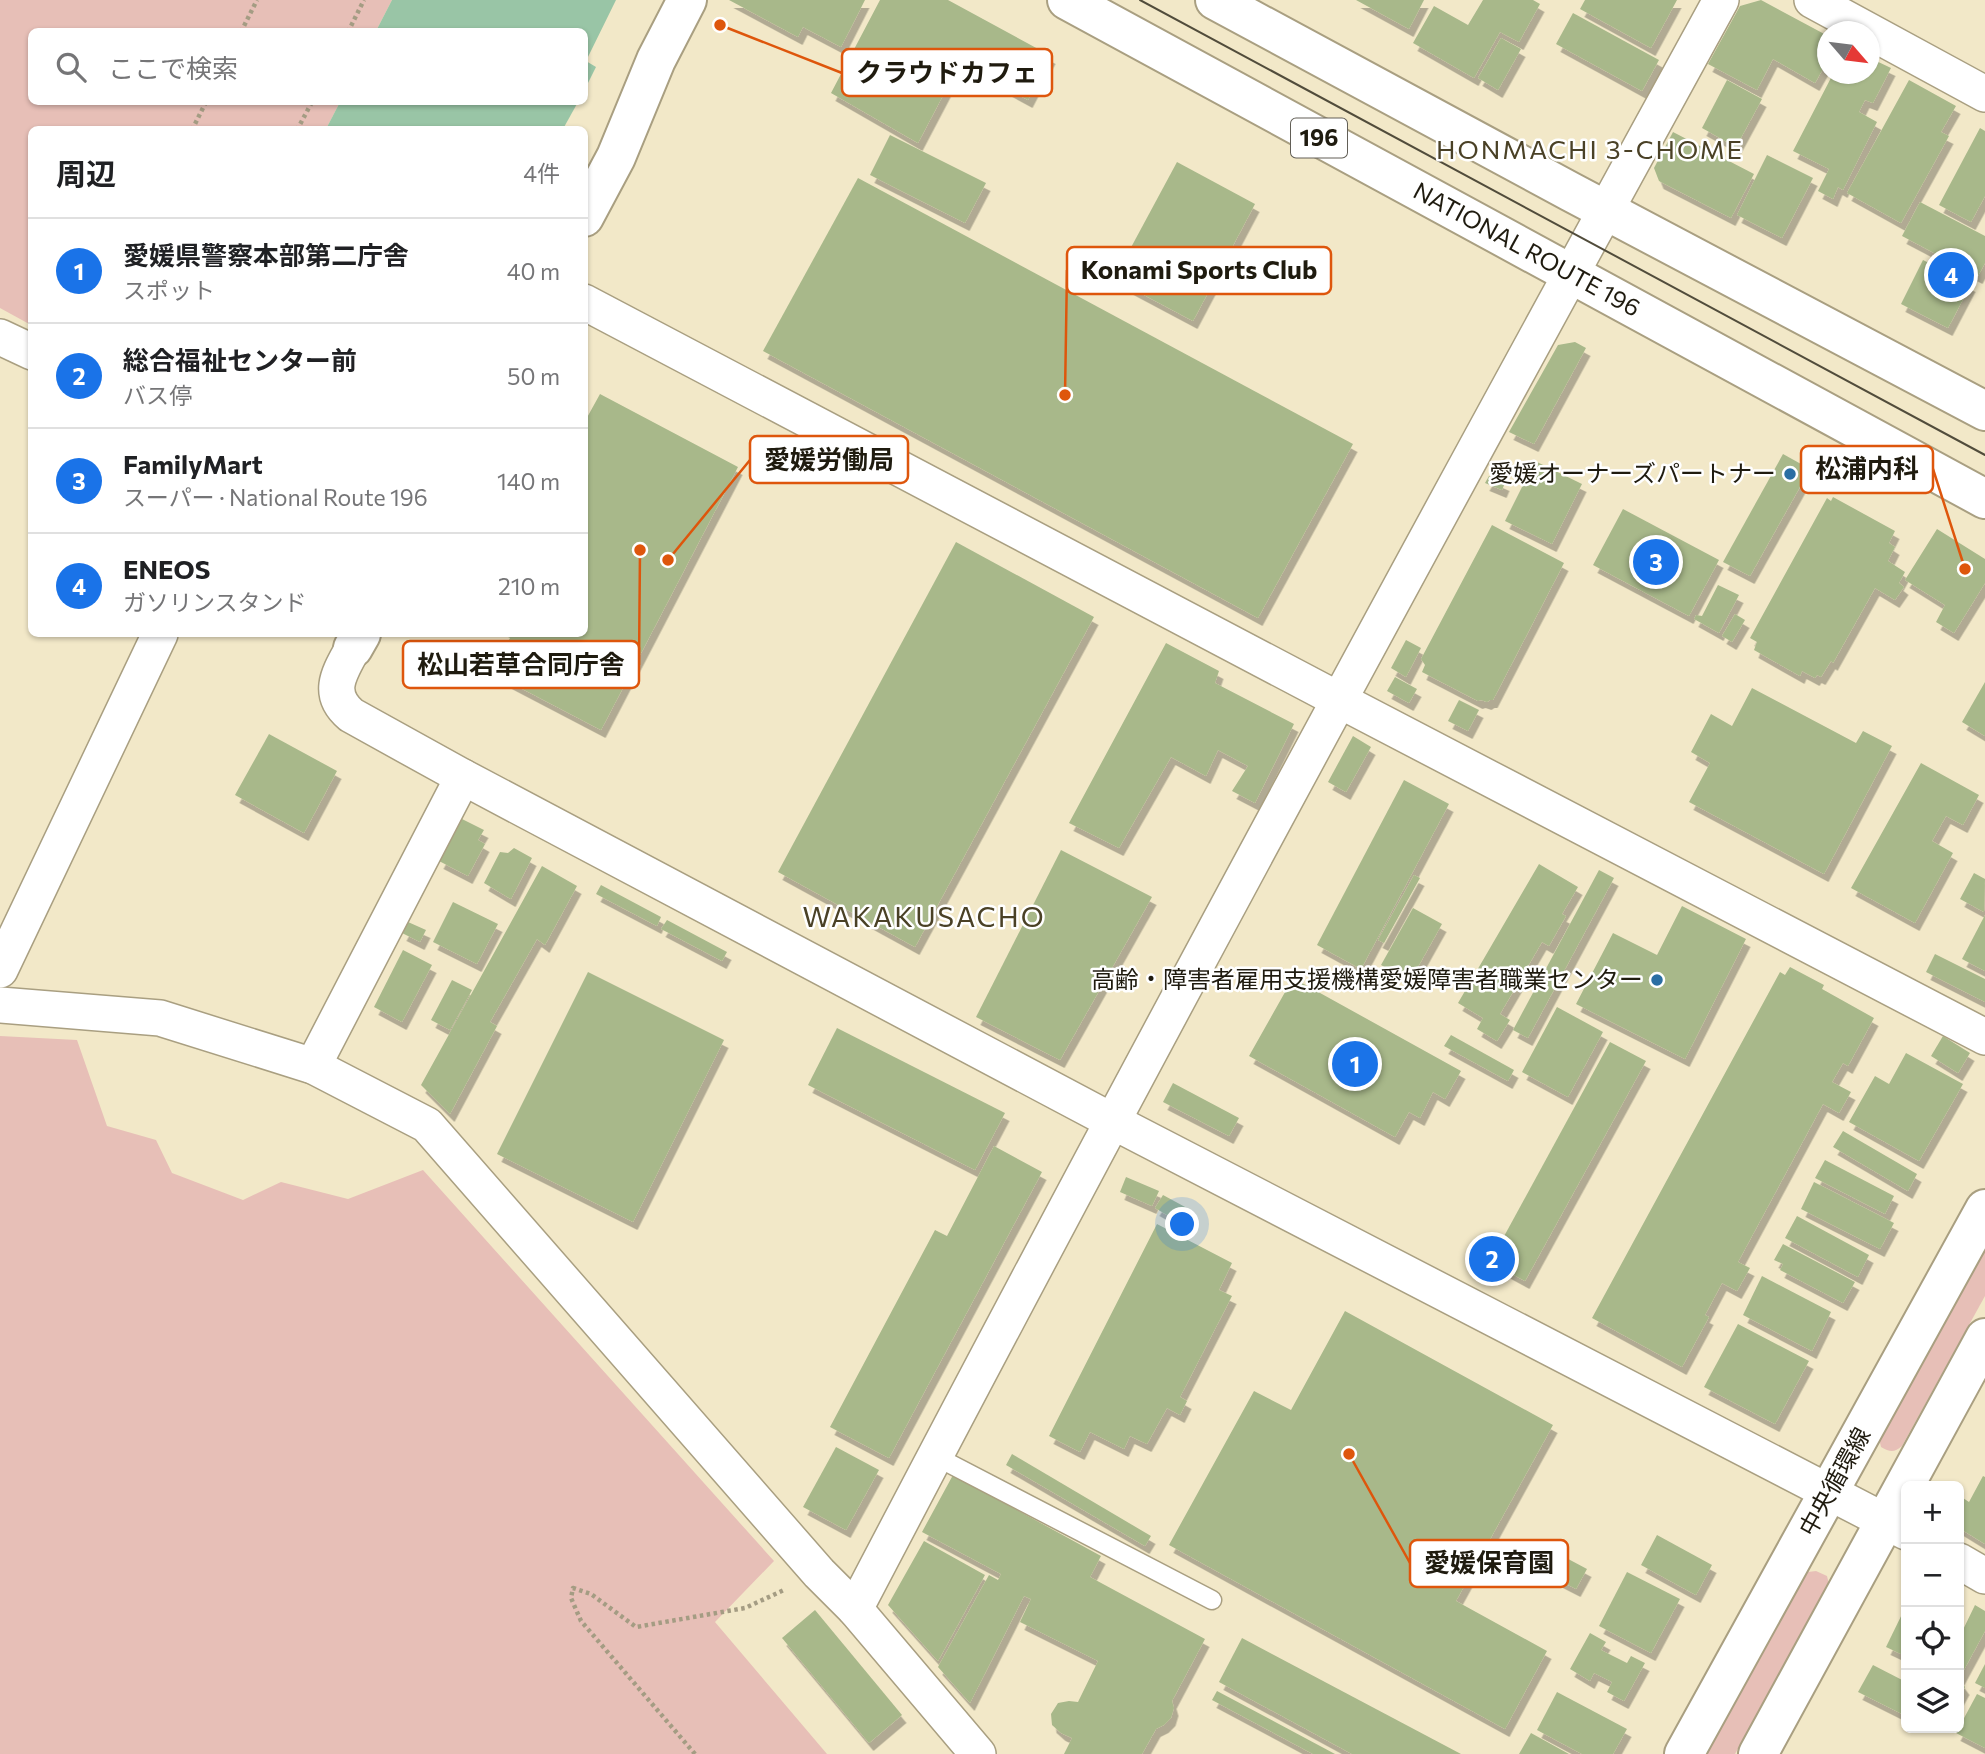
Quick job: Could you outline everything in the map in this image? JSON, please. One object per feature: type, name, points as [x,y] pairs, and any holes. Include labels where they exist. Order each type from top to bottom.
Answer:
[{"type":"main road","points":[[588,210],[616,157],[656,60],[687,0]]},
{"type":"main road","name":"NATIONAL ROUTE 196","points":[[1067,0],[1985,499]]},
{"type":"main road","points":[[1216,0],[1985,411]]},
{"type":"main road","name":"中央循環線","points":[[1684,1754],[1985,1209]]},
{"type":"main road","points":[[1758,1754],[1896,1526],[1985,1338]]},
{"type":"street","points":[[855,1609],[1112,1121],[1721,0]]},
{"type":"street","points":[[1812,0],[1985,94]]},
{"type":"street","points":[[588,304],[1985,1037]]},
{"type":"street","points":[[0,337],[28,350]]},
{"type":"street","points":[[0,970],[159,637]]},
{"type":"street","points":[[357,641],[337,681],[338,697],[351,715],[1112,1121],[1896,1526]]},
{"type":"street","points":[[313,1066],[463,777]]},
{"type":"street","points":[[0,1005],[160,1018],[313,1066],[426,1125],[819,1573],[855,1609],[978,1754]]},
{"type":"street","points":[[1964,1564],[1985,1576]]},
{"type":"lane","points":[[935,1456],[1212,1600]]},
{"type":"path","points":[[243,28],[257,0]]},
{"type":"path","points":[[350,28],[364,0]]},
{"type":"path","points":[[194,126],[204,105]]},
{"type":"path","points":[[300,126],[310,105]]},
{"type":"path","points":[[695,1754],[581,1621],[570,1598],[573,1588],[591,1594],[636,1628],[745,1608],[819,1573]]},
{"type":"shaded area","points":[[0,0],[392,0],[378,28],[28,28],[28,105],[338,105],[328,126],[28,126],[28,323],[0,308]]},
{"type":"shaded area","points":[[392,0],[616,0],[588,57],[588,28],[378,28]]},
{"type":"shaded area","points":[[588,62],[596,67],[588,83]]},
{"type":"shaded area","points":[[338,105],[576,105],[565,126],[328,126]]},
{"type":"shaded area","points":[[0,1036],[77,1040],[107,1126],[156,1140],[172,1173],[243,1200],[281,1182],[348,1199],[423,1170],[774,1561],[715,1622],[827,1754],[0,1754]]},
{"type":"shaded area","points":[[1985,1241],[1985,1296],[1902,1446],[1894,1451],[1884,1449],[1879,1438]]},
{"type":"shaded area","points":[[1816,1571],[1827,1576],[1829,1584],[1735,1754],[1706,1754],[1799,1584],[1808,1572]]},
{"type":"building","points":[[729,0],[865,0],[841,47],[803,27],[798,37]]},
{"type":"building","points":[[880,0],[948,0],[1051,56],[1028,100],[960,63],[918,143],[831,93]]},
{"type":"building","points":[[1356,0],[1424,0],[1409,29]]},
{"type":"building","points":[[1483,0],[1533,0],[1540,4],[1519,42],[1500,32],[1474,78],[1413,43],[1434,6],[1468,25]]},
{"type":"building","points":[[1585,0],[1677,0],[1651,48],[1580,9]]},
{"type":"building","points":[[1761,0],[1817,30],[1815,83],[1773,59],[1757,90],[1708,64],[1740,6]]},
{"type":"building","points":[[1573,13],[1659,60],[1642,91],[1556,44]]},
{"type":"building","points":[[1501,38],[1521,49],[1498,90],[1478,78]]},
{"type":"building","points":[[1880,63],[1891,68],[1873,103],[1865,100],[1859,112],[1877,122],[1843,190],[1838,187],[1833,199],[1818,191],[1829,169],[1793,151],[1828,84],[1880,84]]},
{"type":"building","points":[[1727,80],[1762,99],[1736,147],[1702,128]]},
{"type":"building","points":[[1909,80],[1956,106],[1941,132],[1949,136],[1901,223],[1847,193]]},
{"type":"building","points":[[1980,128],[1985,131],[1985,196],[1971,222],[1939,205]]},
{"type":"building","points":[[1673,132],[1754,174],[1731,218],[1659,181],[1654,168]]},
{"type":"building","points":[[890,135],[986,183],[965,223],[870,175]]},
{"type":"building","points":[[1767,155],[1813,178],[1782,238],[1737,215]]},
{"type":"building","points":[[1177,162],[1255,204],[1193,321],[1114,279]]},
{"type":"building","points":[[858,178],[1353,444],[1258,618],[763,351]]},
{"type":"building","points":[[1920,202],[1985,236],[1985,263],[1978,276],[1902,236]]},
{"type":"building","points":[[1923,260],[1971,284],[1948,328],[1901,304]]},
{"type":"building","points":[[1575,342],[1586,348],[1534,444],[1509,432],[1558,345]]},
{"type":"building","points":[[600,394],[738,467],[601,730],[492,673],[510,638],[508,637],[588,637],[588,416]]},
{"type":"building","points":[[1783,454],[1810,469],[1750,576],[1723,562]]},
{"type":"building","points":[[1535,461],[1582,484],[1552,544],[1505,521]]},
{"type":"building","points":[[1489,476],[1505,483],[1502,490],[1485,483]]},
{"type":"building","points":[[1833,497],[1895,531],[1889,543],[1895,547],[1888,561],[1905,572],[1899,583],[1904,587],[1895,600],[1875,588],[1833,663],[1831,661],[1821,677],[1817,675],[1815,678],[1802,671],[1800,676],[1754,650],[1757,642],[1750,638],[1827,498],[1831,501]]},
{"type":"building","points":[[1623,509],[1719,560],[1689,616],[1593,565]]},
{"type":"building","points":[[1492,525],[1564,563],[1493,700],[1487,702],[1478,701],[1422,672],[1425,665],[1421,659]]},
{"type":"building","points":[[1937,529],[1985,559],[1985,583],[1954,633],[1936,622],[1945,605],[1905,580]]},
{"type":"building","points":[[956,542],[1094,617],[915,947],[778,872]]},
{"type":"building","points":[[1718,585],[1739,595],[1719,633],[1694,619],[1696,615],[1702,616]]},
{"type":"building","points":[[1735,614],[1745,620],[1732,642],[1722,636]]},
{"type":"building","points":[[1406,640],[1421,648],[1406,677],[1391,668]]},
{"type":"building","points":[[1166,643],[1219,671],[1215,683],[1294,724],[1255,803],[1232,791],[1248,766],[1218,750],[1206,776],[1171,757],[1119,848],[1069,823]]},
{"type":"building","points":[[1395,677],[1417,689],[1409,703],[1387,691]]},
{"type":"building","points":[[1985,682],[1985,736],[1962,722]]},
{"type":"building","points":[[1752,688],[1856,743],[1863,731],[1892,746],[1824,874],[1689,802],[1710,763],[1691,752],[1711,714],[1732,726]]},
{"type":"building","points":[[1459,700],[1479,710],[1468,731],[1448,721]]},
{"type":"building","points":[[269,734],[337,771],[304,833],[235,795]]},
{"type":"building","points":[[1353,736],[1371,747],[1346,792],[1328,782]]},
{"type":"building","points":[[1921,763],[1979,795],[1963,825],[1946,816],[1932,841],[1953,853],[1915,923],[1851,888]]},
{"type":"building","points":[[1404,780],[1449,804],[1361,969],[1317,945]]},
{"type":"building","points":[[462,819],[484,830],[478,840],[485,844],[468,876],[439,861]]},
{"type":"building","points":[[514,848],[532,858],[511,899],[484,883],[500,852],[508,853]]},
{"type":"building","points":[[1061,850],[1152,897],[1060,1060],[976,1017]]},
{"type":"building","points":[[1539,864],[1578,887],[1562,914],[1566,916],[1549,946],[1542,942],[1500,1014],[1510,1020],[1497,1041],[1477,1029],[1483,1018],[1458,1003]]},
{"type":"building","points":[[542,866],[577,886],[545,945],[537,939],[490,1022],[497,1026],[450,1114],[421,1085]]},
{"type":"building","points":[[1599,870],[1614,878],[1528,1038],[1513,1030]]},
{"type":"building","points":[[1974,873],[1985,879],[1984,912],[1960,899]]},
{"type":"building","points":[[1414,875],[1420,878],[1384,943],[1378,940]]},
{"type":"building","points":[[601,885],[661,917],[657,926],[596,894]]},
{"type":"building","points":[[453,902],[498,924],[477,964],[433,942]]},
{"type":"building","name":"高齢・障害者雇用支援機構愛媛障害者職業センター","points":[[1682,906],[1746,939],[1685,1059],[1576,1004],[1613,933],[1657,955]]},
{"type":"building","points":[[1413,908],[1442,924],[1410,981],[1381,965]]},
{"type":"building","points":[[1985,915],[1985,971],[1962,959]]},
{"type":"building","points":[[667,920],[727,952],[722,961],[661,929]]},
{"type":"building","points":[[408,922],[426,930],[420,942],[402,933]]},
{"type":"building","points":[[403,950],[432,965],[402,1022],[374,1007]]},
{"type":"building","points":[[1935,954],[1985,979],[1985,1002],[1926,972]]},
{"type":"building","points":[[1790,967],[1824,985],[1822,989],[1874,1018],[1848,1066],[1843,1063],[1832,1082],[1851,1092],[1839,1113],[1823,1104],[1738,1262],[1750,1268],[1737,1291],[1722,1283],[1705,1315],[1709,1317],[1682,1367],[1592,1318],[1780,972],[1785,975]]},
{"type":"building","points":[[588,972],[724,1040],[633,1222],[497,1154]]},
{"type":"building","points":[[1293,978],[1461,1071],[1445,1099],[1433,1092],[1420,1118],[1409,1112],[1395,1137],[1249,1056]]},
{"type":"building","points":[[452,980],[472,990],[450,1030],[431,1020]]},
{"type":"building","points":[[1557,1007],[1603,1032],[1568,1097],[1522,1072]]},
{"type":"building","points":[[837,1028],[1005,1113],[975,1170],[808,1085]]},
{"type":"building","points":[[1451,1035],[1514,1070],[1508,1081],[1444,1046]]},
{"type":"building","points":[[1943,1036],[1970,1053],[1958,1073],[1931,1056]]},
{"type":"building","points":[[1610,1042],[1646,1061],[1525,1281],[1490,1262]]},
{"type":"building","points":[[1906,1053],[1963,1084],[1919,1161],[1849,1122],[1875,1076],[1889,1084]]},
{"type":"building","points":[[1173,1083],[1239,1118],[1229,1136],[1163,1102]]},
{"type":"building","points":[[1843,1131],[1917,1174],[1908,1191],[1833,1147]]},
{"type":"building","points":[[994,1146],[1042,1172],[889,1458],[830,1427],[935,1230],[947,1236]]},
{"type":"building","points":[[1825,1160],[1894,1196],[1885,1214],[1815,1178]]},
{"type":"building","points":[[1126,1177],[1159,1191],[1152,1206],[1120,1192]]},
{"type":"building","points":[[1814,1182],[1894,1223],[1880,1249],[1801,1209]]},
{"type":"building","points":[[1163,1195],[1187,1208],[1179,1222],[1155,1208]]},
{"type":"building","points":[[1797,1216],[1869,1255],[1858,1277],[1785,1238]]},
{"type":"building","points":[[1157,1224],[1232,1263],[1219,1290],[1232,1296],[1180,1397],[1187,1401],[1180,1415],[1167,1408],[1147,1444],[1130,1436],[1124,1449],[1090,1432],[1080,1452],[1049,1436]]},
{"type":"building","points":[[1783,1244],[1855,1282],[1843,1303],[1780,1270],[1783,1264],[1774,1260]]},
{"type":"building","points":[[1762,1276],[1831,1312],[1812,1351],[1743,1315]]},
{"type":"building","points":[[1345,1311],[1553,1425],[1456,1601],[1547,1651],[1505,1729],[1169,1545],[1254,1391],[1291,1410]]},
{"type":"building","points":[[1738,1324],[1809,1361],[1775,1424],[1704,1387]]},
{"type":"building","points":[[836,1447],[879,1470],[846,1530],[803,1507]]},
{"type":"building","points":[[1012,1454],[1151,1536],[1145,1546],[1006,1465]]},
{"type":"building","points":[[953,1475],[1101,1556],[1090,1577],[1205,1639],[1172,1701],[1174,1708],[1171,1718],[1156,1729],[1142,1754],[1064,1754],[1072,1738],[1052,1725],[1051,1714],[1058,1703],[1078,1702],[1098,1661],[1020,1622],[1031,1599],[1024,1596],[970,1703],[938,1667],[989,1575],[998,1580],[1001,1574],[922,1532]]},
{"type":"building","points":[[1983,1476],[1985,1477],[1985,1544],[1964,1531],[1964,1499],[1969,1502]]},
{"type":"building","points":[[1657,1535],[1712,1565],[1696,1595],[1641,1565]]},
{"type":"building","points":[[924,1541],[985,1575],[938,1661],[888,1605]]},
{"type":"building","points":[[1542,1545],[1587,1569],[1576,1589],[1531,1566]]},
{"type":"building","points":[[1627,1572],[1680,1599],[1651,1653],[1599,1626]]},
{"type":"building","points":[[1975,1605],[1985,1611],[1985,1631],[1964,1670],[1964,1628]]},
{"type":"building","points":[[815,1610],[902,1715],[869,1743],[782,1638]]},
{"type":"building","points":[[1901,1616],[1901,1654],[1886,1647]]},
{"type":"building","points":[[1590,1633],[1606,1642],[1601,1650],[1627,1663],[1631,1656],[1645,1663],[1624,1701],[1607,1692],[1612,1682],[1594,1673],[1590,1681],[1570,1669]]},
{"type":"building","points":[[1242,1638],[1461,1754],[1352,1754],[1219,1682]]},
{"type":"building","points":[[1985,1664],[1985,1688],[1975,1683]]},
{"type":"building","points":[[1873,1665],[1901,1679],[1901,1714],[1858,1692]]},
{"type":"building","points":[[1217,1691],[1335,1754],[1313,1754],[1212,1700]]},
{"type":"building","points":[[1557,1692],[1627,1729],[1613,1754],[1582,1754],[1537,1730]]},
{"type":"building","points":[[1977,1694],[1985,1698],[1985,1748],[1956,1733],[1964,1733],[1964,1718]]},
{"type":"building","points":[[1531,1733],[1569,1754],[1519,1754]]},
{"type":"tram line","points":[[1140,0],[1985,455]]},
{"type":"place","name":"クラウドカフェ","points":[[720,25]]},
{"type":"place","name":"ENEOS","points":[[1951,275]]},
{"type":"place","name":"Konami Sports Club","points":[[1065,395]]},
{"type":"place","name":"愛媛オーナーズパートナー","points":[[1790,474]]},
{"type":"place","name":"松山若草合同庁舎","points":[[640,550]]},
{"type":"place","name":"愛媛労働局","points":[[668,560]]},
{"type":"place","name":"FamilyMart","points":[[1656,562]]},
{"type":"place","name":"松浦内科","points":[[1965,569]]},
{"type":"place","name":"高齢・障害者雇用支援機構愛媛障害者職業センター","points":[[1657,980]]},
{"type":"place","name":"愛媛県警察本部第二庁舎","points":[[1355,1064]]},
{"type":"place","name":"総合福祉センター前","points":[[1492,1259]]},
{"type":"place","name":"愛媛保育園","points":[[1349,1454]]},
{"type":"district","name":"HONMACHI 3-CHOME","points":[[1590,150]]},
{"type":"district","name":"WAKAKUSACHO","points":[[924,917]]}]
